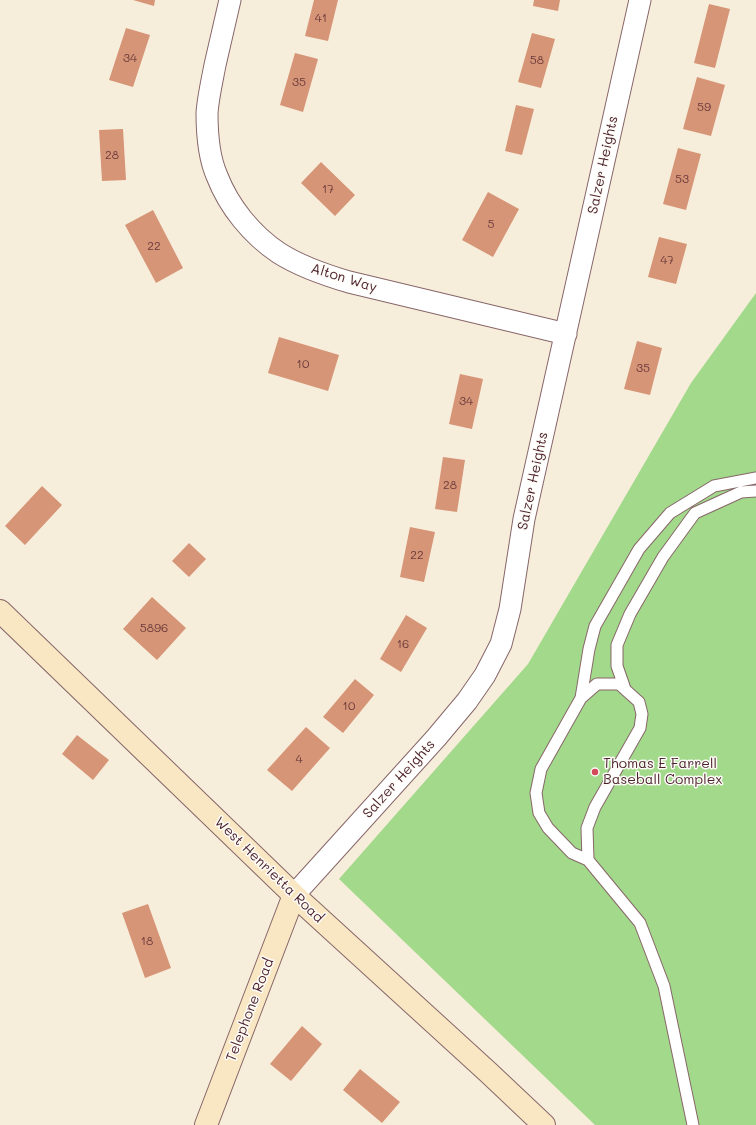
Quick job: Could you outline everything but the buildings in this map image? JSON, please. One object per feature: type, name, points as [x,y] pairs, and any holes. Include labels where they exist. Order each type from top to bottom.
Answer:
[{"type":"main road","name":"West Henrietta Road","points":[[0,610],[294,895],[544,1125]]},
{"type":"main road","name":"Telephone Road","points":[[206,1125],[294,895]]},
{"type":"street","name":"Alton Way","points":[[230,0],[212,81],[207,113],[209,146],[216,176],[227,196],[242,219],[261,240],[280,253],[319,273],[350,282],[566,334]]},
{"type":"street","name":"Salzer Heights","points":[[294,895],[436,738],[467,701],[486,675],[501,644],[510,609],[524,518],[640,0]]},
{"type":"lane","points":[[581,698],[594,626],[639,549],[670,513],[714,486],[756,478]]},
{"type":"lane","points":[[625,689],[616,666],[617,645],[630,614],[664,557],[695,513],[741,492],[756,491]]},
{"type":"lane","points":[[588,860],[587,828],[595,807],[640,728],[642,714],[640,702],[619,684],[597,684],[581,698],[541,769],[536,793],[539,813],[548,828],[572,853],[588,860],[640,923],[664,986],[693,1125]]},
{"type":"green space","name":"Thomas E Farrell Baseball Complex","points":[[756,293],[756,1125],[595,1125],[339,879],[528,664],[691,383]]},
{"type":"place","name":"Thomas E Farrell Baseball Complex","points":[[595,772]]}]
